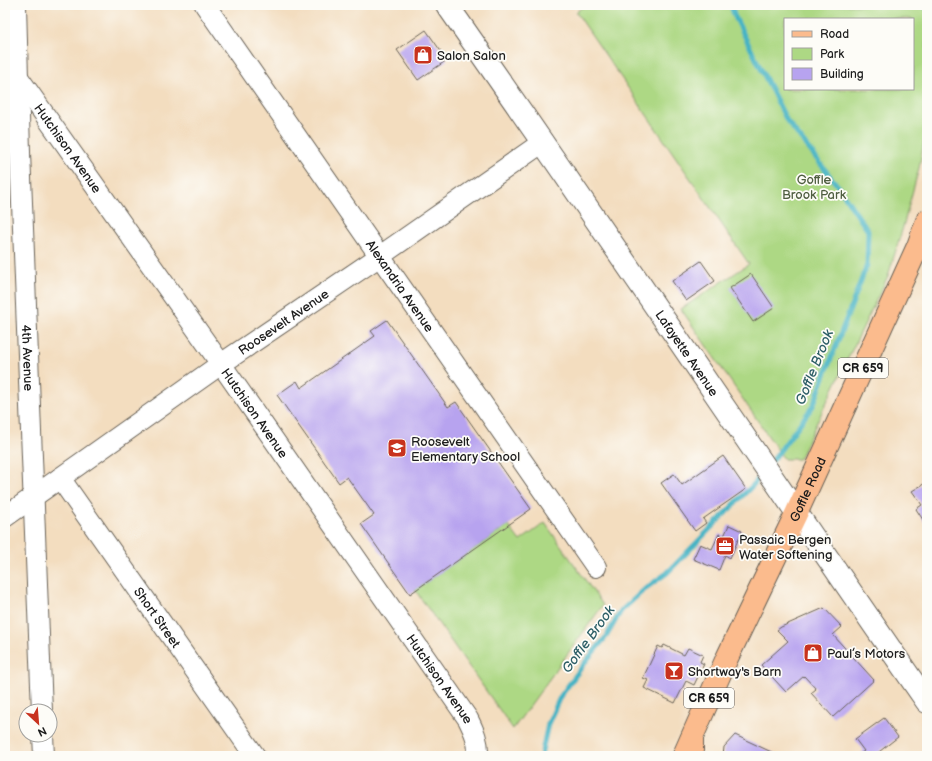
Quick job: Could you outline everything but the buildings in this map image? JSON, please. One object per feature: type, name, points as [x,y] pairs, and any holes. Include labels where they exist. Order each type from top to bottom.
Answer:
[{"type":"main road","name":"Goffle Road","points":[[689,750],[727,658],[796,514],[918,246],[927,221]]},
{"type":"street","name":"4th Avenue","points":[[16,5],[42,703]]},
{"type":"street","name":"Alexandria Avenue","points":[[205,5],[596,567]]},
{"type":"street","name":"Lafayette Avenue","points":[[447,5],[543,142],[796,514],[927,702]]},
{"type":"street","name":"Hutchison Avenue","points":[[18,77],[221,364],[468,718],[475,733],[478,756]]},
{"type":"street","name":"Roosevelt Avenue","points":[[5,517],[221,364],[380,256],[543,142]]},
{"type":"street","name":"Short Street","points":[[60,478],[255,756]]},
{"type":"street","points":[[43,743],[44,756]]},
{"type":"green space","name":"Goffle Brook Park","points":[[585,5],[927,5],[927,126],[919,168],[903,227],[888,276],[799,459],[784,459],[681,309],[749,264],[576,12]]},
{"type":"green space","points":[[545,523],[603,605],[513,729],[415,590],[508,525],[520,541]]},
{"type":"waterway","name":"Goffle Brook","points":[[731,5],[734,15],[787,121],[837,185],[868,231],[867,265],[813,406],[770,464]]},
{"type":"waterway","points":[[921,5],[927,8]]},
{"type":"waterway","name":"Goffle Brook","points":[[541,756],[548,724],[560,697],[586,661],[606,637],[621,611],[646,588],[667,573],[762,474]]},
{"type":"place","name":"Salon Salon","points":[[423,55]]},
{"type":"place","name":"Roosevelt Elementary School","points":[[397,448]]},
{"type":"place","name":"Passaic Bergen Water Softening","points":[[725,546]]},
{"type":"place","name":"Paul’s Motors","points":[[813,653]]},
{"type":"place","name":"Shortway's Barn","points":[[674,671]]}]
